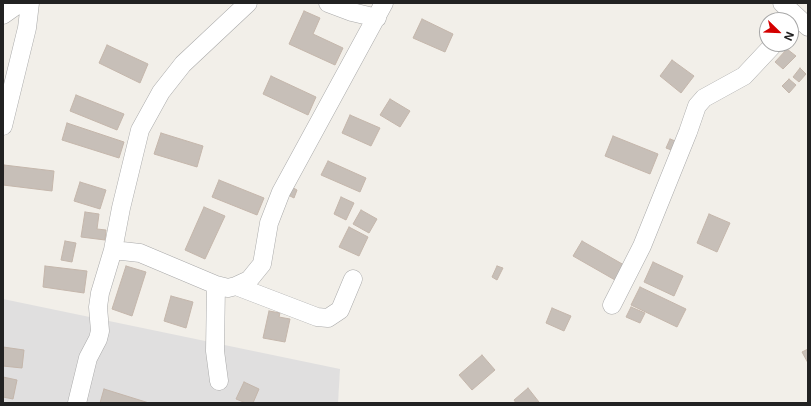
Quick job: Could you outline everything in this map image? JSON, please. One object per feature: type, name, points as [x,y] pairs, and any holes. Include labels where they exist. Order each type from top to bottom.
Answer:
[{"type":"street","points":[[3,15],[20,3]]},
{"type":"street","points":[[3,126],[27,28],[30,3]]},
{"type":"street","points":[[77,403],[88,358],[98,339],[100,331],[98,307],[100,293],[114,250],[131,165],[140,130],[161,92],[183,64],[248,3]]},
{"type":"street","points":[[328,3],[352,12],[380,10]]},
{"type":"street","points":[[782,3],[789,12]]},
{"type":"street","points":[[114,250],[140,253],[216,285],[228,288],[249,280],[262,264],[269,223],[274,208],[380,10]]},
{"type":"street","points":[[612,305],[642,246],[697,106],[704,98],[744,76],[766,52]]},
{"type":"street","points":[[236,286],[317,317],[328,318],[340,310],[353,279]]},
{"type":"street","points":[[216,285],[214,351],[219,381]]},
{"type":"shaded area","points":[[3,299],[340,369],[338,403],[3,403]]},
{"type":"building","points":[[304,11],[320,18],[313,34],[343,48],[335,65],[289,44]]},
{"type":"building","points":[[422,19],[453,34],[445,52],[413,38]]},
{"type":"building","points":[[107,45],[148,64],[140,83],[99,63]]},
{"type":"building","points":[[784,52],[791,52],[796,56],[783,69],[775,62]]},
{"type":"building","points":[[672,60],[694,76],[681,93],[660,76]]},
{"type":"building","points":[[800,68],[806,74],[799,82],[793,77]]},
{"type":"building","points":[[271,76],[316,97],[308,115],[263,94]]},
{"type":"building","points":[[789,79],[796,85],[789,93],[782,86]]},
{"type":"building","points":[[76,95],[124,114],[117,130],[70,111]]},
{"type":"building","points":[[390,99],[410,111],[400,127],[380,115]]},
{"type":"building","points":[[350,115],[380,128],[371,146],[342,133]]},
{"type":"building","points":[[67,123],[124,142],[119,158],[62,140]]},
{"type":"building","points":[[161,133],[203,146],[197,167],[154,154]]},
{"type":"building","points":[[613,136],[658,154],[650,174],[605,156]]},
{"type":"building","points":[[670,139],[678,142],[674,151],[666,148]]},
{"type":"building","points":[[328,161],[366,178],[360,192],[321,175]]},
{"type":"building","points":[[4,165],[54,171],[52,191],[3,185]]},
{"type":"building","points":[[219,180],[264,198],[257,215],[212,197]]},
{"type":"building","points":[[80,182],[106,190],[100,209],[74,201]]},
{"type":"building","points":[[288,185],[297,190],[294,198],[284,193]]},
{"type":"building","points":[[341,197],[354,203],[346,220],[334,214]]},
{"type":"building","points":[[204,207],[225,216],[205,259],[185,250]]},
{"type":"building","points":[[361,210],[377,219],[369,233],[353,224]]},
{"type":"building","points":[[85,212],[99,214],[97,229],[106,230],[105,240],[81,237]]},
{"type":"building","points":[[709,214],[730,223],[717,252],[697,243]]},
{"type":"building","points":[[349,227],[368,237],[359,256],[339,247]]},
{"type":"building","points":[[65,241],[76,243],[72,262],[61,260]]},
{"type":"building","points":[[582,241],[624,265],[615,280],[573,256]]},
{"type":"building","points":[[653,262],[683,276],[674,296],[644,282]]},
{"type":"building","points":[[45,266],[87,271],[84,293],[43,287]]},
{"type":"building","points":[[126,266],[146,272],[132,316],[112,309]]},
{"type":"building","points":[[497,266],[503,268],[497,280],[492,277]]},
{"type":"building","points":[[640,287],[686,309],[677,327],[631,305]]},
{"type":"building","points":[[171,296],[193,302],[186,328],[164,321]]},
{"type":"building","points":[[631,307],[645,313],[640,323],[626,317]]},
{"type":"building","points":[[552,308],[571,316],[564,331],[546,323]]},
{"type":"building","points":[[269,311],[280,313],[279,317],[290,319],[285,342],[263,338]]},
{"type":"building","points":[[3,347],[24,350],[22,368],[3,366]]},
{"type":"building","points":[[808,349],[808,363],[802,352]]},
{"type":"building","points":[[482,355],[495,370],[472,390],[459,375]]},
{"type":"building","points":[[3,377],[17,380],[13,399],[3,397]]},
{"type":"building","points":[[244,382],[259,389],[253,403],[246,403],[236,399]]},
{"type":"building","points":[[528,388],[539,402],[516,403],[514,400]]},
{"type":"building","points":[[104,389],[149,403],[100,403]]}]
